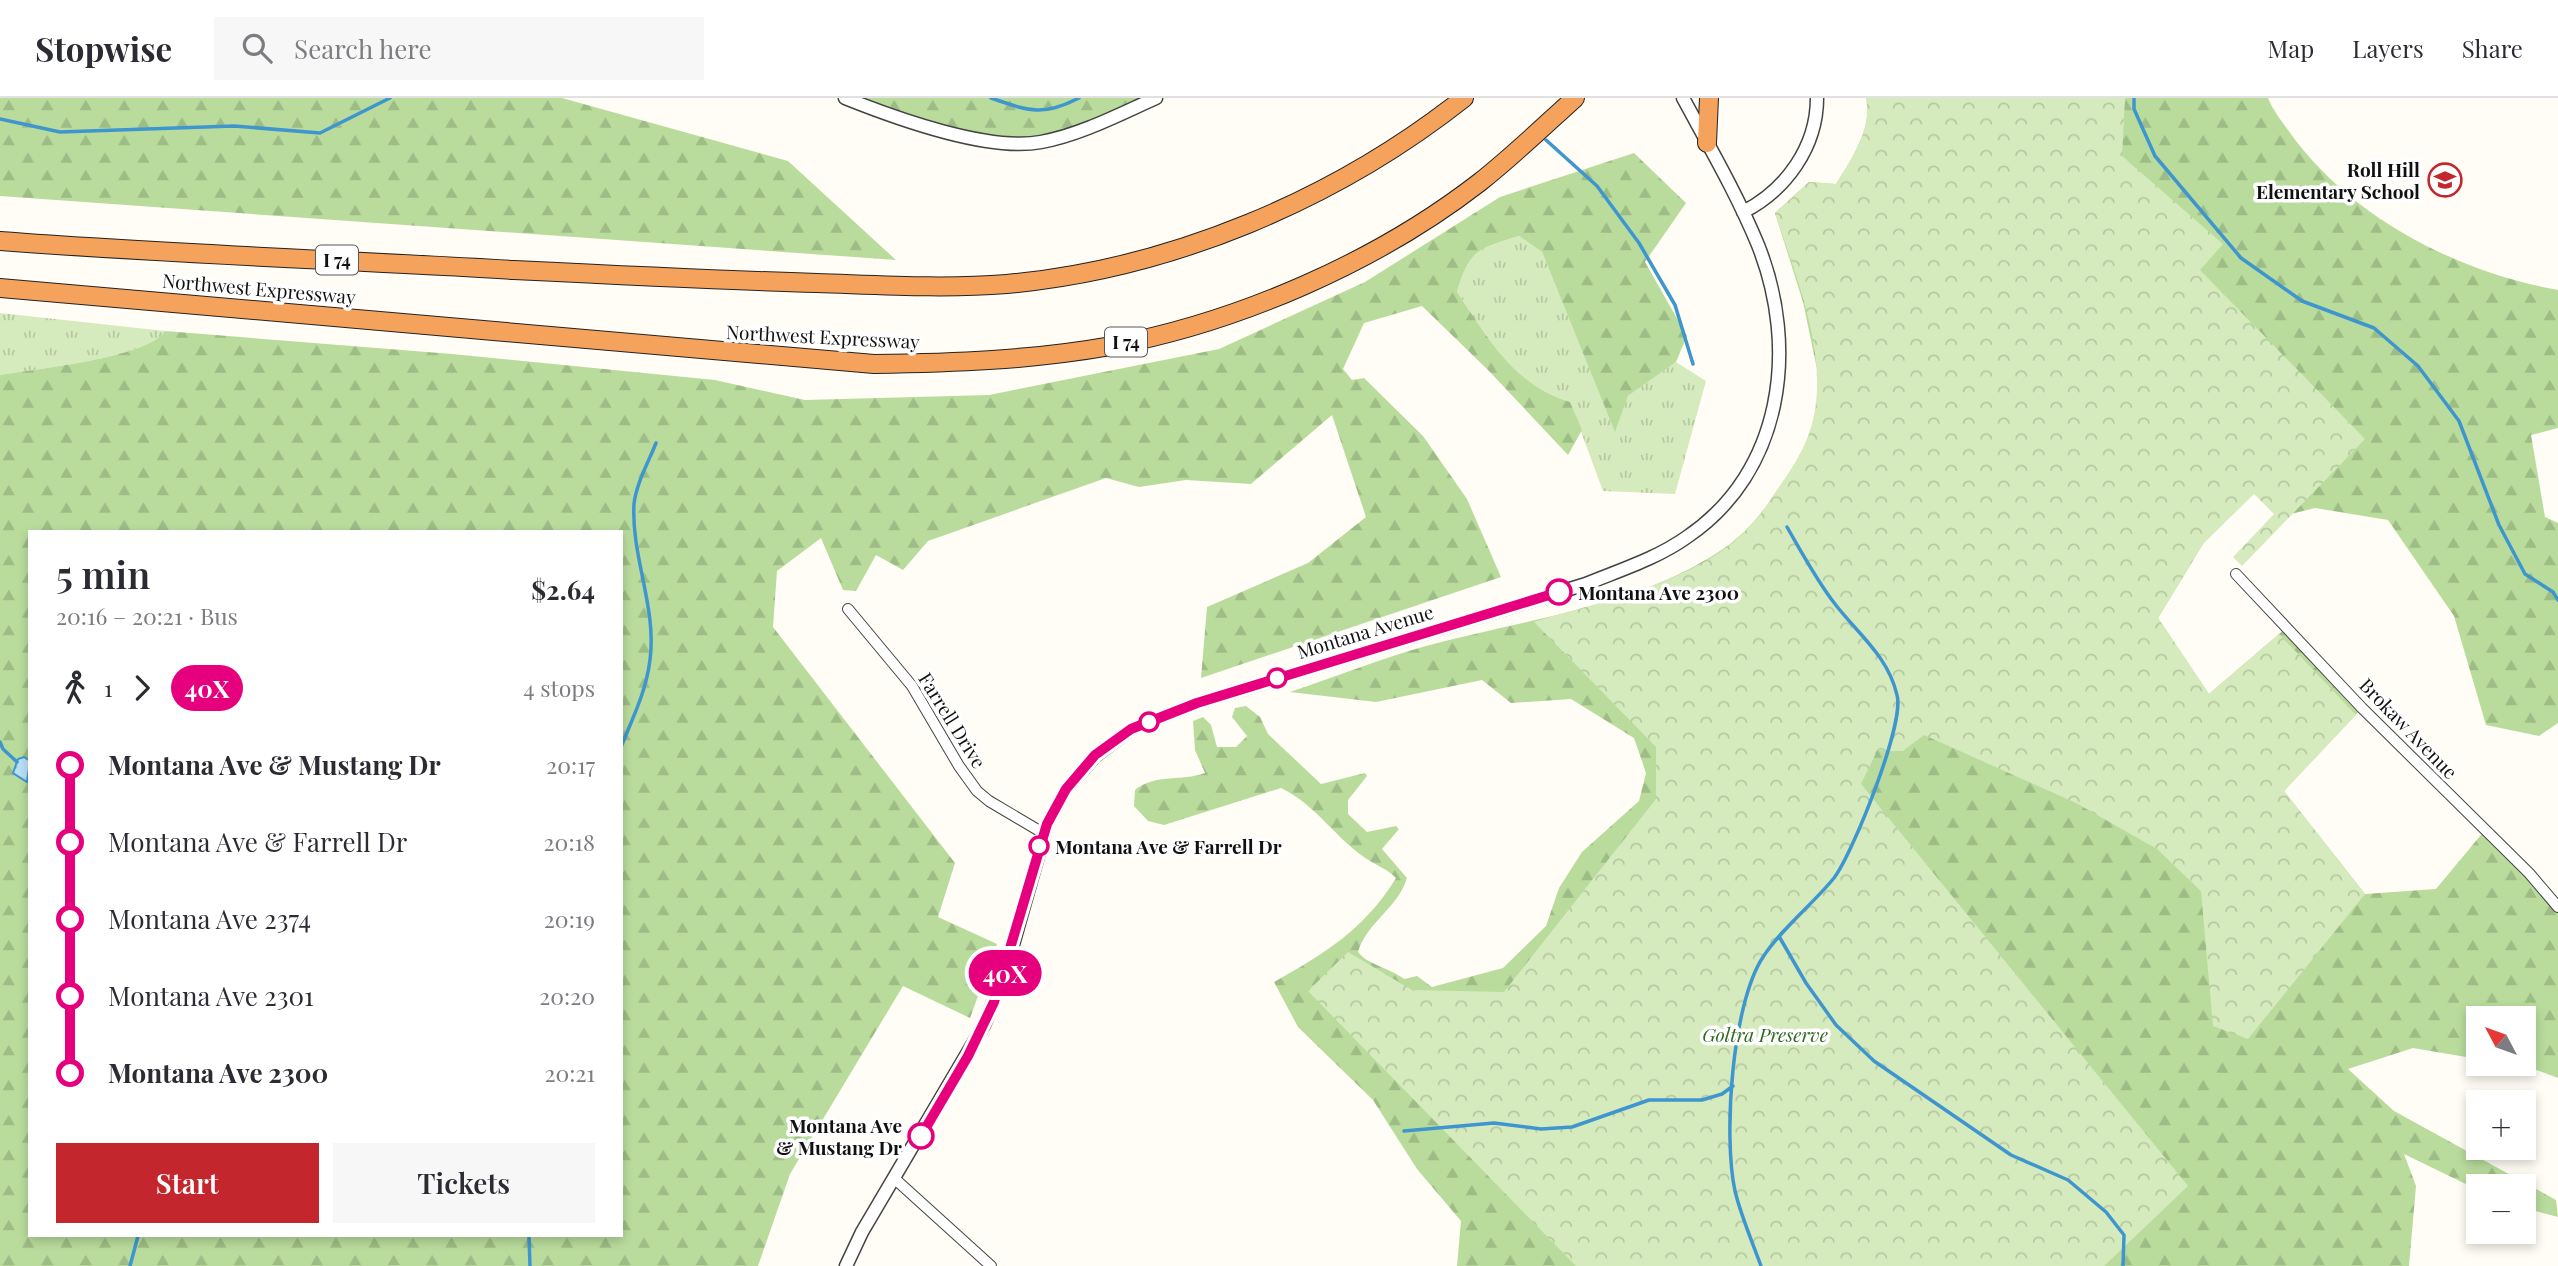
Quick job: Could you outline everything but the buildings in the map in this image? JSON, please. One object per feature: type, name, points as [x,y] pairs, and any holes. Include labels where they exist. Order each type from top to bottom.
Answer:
[{"type":"highway","name":"Northwest Expressway","points":[[0,241],[675,279],[936,287],[1007,284],[1149,257],[1241,225],[1370,164],[1407,141],[1464,98]]},
{"type":"highway","name":"Northwest Expressway","points":[[0,288],[874,363],[963,363],[1061,354],[1166,333],[1290,292],[1349,263],[1409,229],[1479,182],[1576,98]]},
{"type":"highway","points":[[1707,144],[1709,98]]},
{"type":"street","points":[[845,98],[986,142],[1021,144],[1060,138],[1156,98]]},
{"type":"street","name":"Montana Avenue","points":[[846,1266],[862,1232],[989,1013],[1004,973],[1043,833],[1060,799],[1081,770],[1110,743],[1131,729],[1197,703],[1586,584],[1665,551],[1704,524],[1745,478],[1765,439],[1775,407],[1780,337],[1759,248],[1683,98]]},
{"type":"street","points":[[1743,212],[1763,202],[1801,159],[1815,126],[1817,98]]},
{"type":"street","name":"Brokaw Avenue","points":[[2236,574],[2362,708],[2529,873],[2558,907]]},
{"type":"street","name":"Farrell Drive","points":[[848,609],[912,686],[959,766],[977,791],[1043,833]]},
{"type":"street","points":[[895,1179],[991,1266]]},
{"type":"green space","points":[[0,98],[562,98],[788,161],[896,260],[0,196]]},
{"type":"green space","points":[[845,98],[1156,98],[1060,138],[1001,144]]},
{"type":"green space","name":"Goltra Preserve","points":[[1866,98],[2268,98],[2288,130],[2313,161],[2341,189],[2373,214],[2407,236],[2481,270],[2558,290],[2558,428],[2531,435],[2545,517],[2558,523],[2558,723],[2539,736],[2486,725],[2454,616],[2388,520],[2315,508],[2291,514],[2247,410],[2203,544],[2158,618],[2209,694],[2286,628],[2362,708],[2284,791],[2365,894],[2436,889],[2485,830],[2558,907],[2558,1078],[2536,1070],[2536,1006],[2466,1006],[2466,1057],[2413,1048],[2348,1069],[2394,1111],[2466,1151],[2466,1160],[2483,1160],[2509,1174],[2466,1174],[2466,1184],[2404,1154],[2416,1186],[2409,1266],[1457,1266],[1461,1221],[1417,1169],[1373,1100],[1298,1027],[1274,982],[1342,939],[1371,912],[1396,878],[1358,853],[1316,813],[1281,788],[1164,825],[1148,821],[1134,806],[1135,790],[1151,781],[1205,773],[1195,750],[1193,721],[1203,717],[1211,725],[1217,747],[1236,747],[1247,736],[1232,717],[1235,708],[1246,706],[1260,717],[1268,734],[1321,784],[1365,773],[1367,776],[1348,800],[1348,814],[1367,832],[1396,826],[1399,829],[1382,849],[1407,878],[1397,898],[1362,941],[1358,952],[1404,979],[1417,976],[1432,987],[1503,968],[1546,926],[1559,888],[1582,852],[1639,801],[1646,773],[1634,738],[1571,699],[1511,703],[1482,680],[1376,702],[1290,692],[1426,646],[1579,609],[1655,585],[1690,568],[1736,539],[1769,502],[1806,447],[1842,489],[1803,302],[1775,213],[1809,182],[1836,184],[1864,132]]},
{"type":"green space","name":"Goltra Preserve","points":[[1866,98],[2125,98],[2122,156],[2223,244],[2200,270],[2365,439],[2242,566],[2233,557],[2274,514],[2254,494],[2203,544],[2158,618],[2209,694],[2279,634],[2356,715],[2284,791],[2365,894],[2248,1039],[2213,1026],[2201,891],[2157,849],[2076,803],[1924,735],[1903,751],[1877,751],[1861,784],[2188,1186],[2104,1266],[1576,1266],[1308,991],[1348,952],[1412,990],[1504,992],[1656,799],[1656,747],[1534,622],[1652,586],[1709,559],[1734,542],[1755,521],[1788,474],[1803,449],[1812,423],[1817,394],[1816,357],[1808,315],[1775,213],[1809,182],[1836,184],[1864,132]]},
{"type":"green space","points":[[1634,153],[1686,203],[1645,262],[1687,336],[1676,362],[1628,396],[1615,432],[1542,252],[1519,236],[1485,248],[1466,267],[1457,292],[1492,343],[1518,372],[1533,384],[1570,402],[1582,430],[1568,455],[1489,371],[1422,306],[1364,323],[1343,369],[1352,380],[1364,378],[1423,436],[1467,499],[1501,577],[1201,678],[1207,607],[1308,563],[1366,517],[1332,415],[1251,484],[1186,480],[1139,487],[1106,478],[928,541],[903,570],[876,555],[856,591],[843,590],[821,538],[777,571],[773,627],[955,863],[938,917],[997,944],[970,1018],[903,986],[790,1174],[758,1266],[0,1266],[0,375],[114,355],[154,340],[165,331],[452,354],[715,380],[805,400],[989,395],[1219,349],[1365,282],[1500,197]]},
{"type":"green space","points":[[2450,163],[2460,172],[2462,184],[2457,190],[2439,176]]},
{"type":"green space","points":[[1519,236],[1542,252],[1615,431],[1628,396],[1676,362],[1706,381],[1675,494],[1603,491],[1570,402],[1550,394],[1518,372],[1492,343],[1457,292],[1467,267],[1478,252]]},
{"type":"green space","points":[[0,313],[165,331],[137,348],[114,355],[0,375]]},
{"type":"green space","name":"Goltra Preserve","points":[[2536,1189],[2556,1200],[2558,1217],[2536,1211]]},
{"type":"water","points":[[24,757],[28,760],[27,782],[13,773],[18,759]]},
{"type":"waterway","points":[[0,119],[60,132],[234,126],[320,133],[390,98]]},
{"type":"waterway","points":[[991,98],[1035,110],[1055,108],[1079,98]]},
{"type":"waterway","points":[[2134,98],[2134,109],[2155,156],[2241,258],[2302,301],[2374,328],[2418,366],[2459,421],[2499,525],[2525,574],[2553,592],[2558,600]]},
{"type":"waterway","points":[[1546,140],[1597,186],[1639,243],[1675,305],[1693,364]]},
{"type":"waterway","points":[[623,742],[642,694],[650,660],[650,621],[636,543],[634,504],[640,481],[656,443]]},
{"type":"waterway","points":[[1761,1266],[1737,1200],[1731,1167],[1730,1105],[1737,1037],[1744,1006],[1752,978],[1763,957],[1779,936],[1834,878],[1853,843],[1886,759],[1897,710],[1897,695],[1887,669],[1828,595],[1787,527]]},
{"type":"waterway","points":[[0,742],[3,749],[17,762]]},
{"type":"waterway","points":[[1780,938],[1806,983],[1836,1025],[1874,1061],[2011,1155],[2068,1180],[2106,1212],[2124,1235],[2123,1266]]},
{"type":"waterway","points":[[1404,1131],[1494,1123],[1541,1129],[1572,1127],[1649,1100],[1702,1100],[1722,1094],[1733,1086]]},
{"type":"waterway","points":[[130,1266],[138,1237]]},
{"type":"waterway","points":[[529,1237],[530,1266]]},
{"type":"bus line","name":"40X","points":[[921,1136],[968,1056],[994,1002],[1047,824],[1066,789],[1095,755],[1131,729],[1197,703],[1559,592]]},
{"type":"place","name":"Roll Hill Elementary School","points":[[2445,180]]},
{"type":"place","name":"Montana Ave 2300","points":[[1559,592]]},
{"type":"place","name":"Montana Ave & Farrell Dr","points":[[1039,846]]},
{"type":"place","name":"Montana Ave & Mustang Dr","points":[[921,1136]]}]
